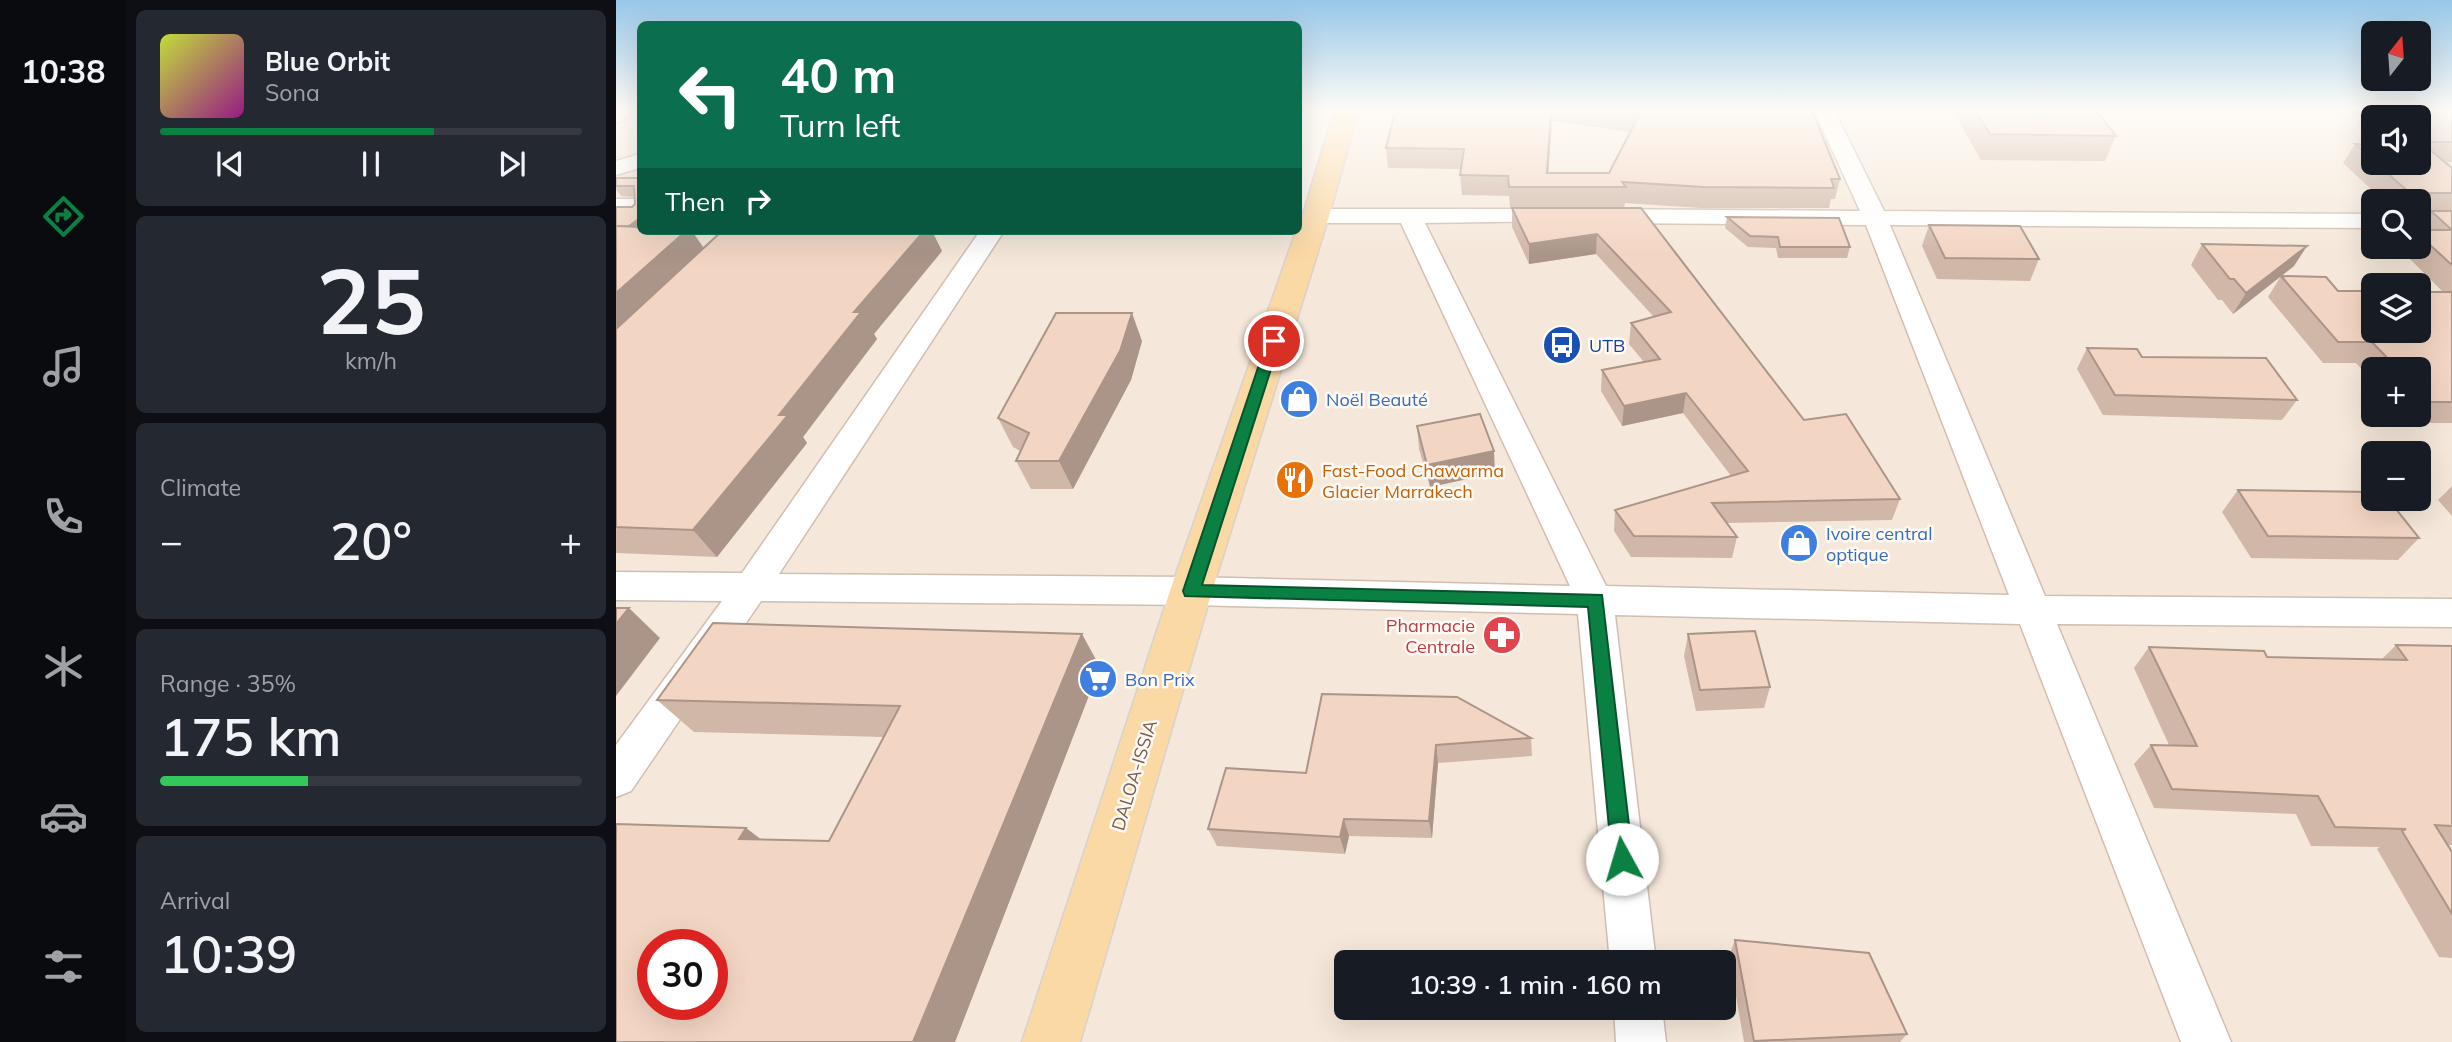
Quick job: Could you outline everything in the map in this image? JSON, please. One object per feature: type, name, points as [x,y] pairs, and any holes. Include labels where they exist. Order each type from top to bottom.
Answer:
[{"type":"main road","name":"DALOA-ISSIA","points":[[1307,216],[1329,157]]},
{"type":"main road","name":"DALOA-ISSIA","points":[[1051,1042],[1301,235]]},
{"type":"street","points":[[1846,157],[1875,217],[2206,1042]]},
{"type":"street","points":[[616,168],[637,162]]},
{"type":"street","points":[[616,207],[637,207]]},
{"type":"street","points":[[1307,216],[2361,221]]},
{"type":"street","points":[[1410,216],[1595,600],[1632,950]]},
{"type":"street","points":[[616,778],[751,588],[989,235]]},
{"type":"street","points":[[616,586],[1191,591],[2031,610],[2452,613]]},
{"type":"street","points":[[1639,1020],[1641,1042]]},
{"type":"shaded area","points":[[616,157],[637,157],[637,235],[1302,235],[1302,216],[1315,216],[1333,157],[2361,157],[2361,175],[2431,175],[2431,157],[2452,157],[2452,1042],[616,1042]]},
{"type":"building","points":[[1463,157],[1548,157],[1547,173],[1609,173],[1617,157],[1831,157],[1840,179],[1831,179],[1834,188],[1704,187],[1622,182],[1626,187],[1509,187],[1508,176],[1460,175]]},
{"type":"building","points":[[2431,157],[2438,157],[2452,168],[2452,193],[2431,193],[2431,189],[2405,189],[2390,175],[2431,175]]},
{"type":"building","points":[[616,178],[637,178],[637,220],[629,226],[616,226],[616,207],[632,207],[635,204],[634,186],[616,186]]},
{"type":"building","points":[[1512,208],[1641,208],[1804,420],[1846,414],[1900,499],[1712,503],[1737,537],[1634,536],[1615,510],[1748,471],[1686,393],[1624,406],[1602,370],[1660,359],[1631,323],[1671,312],[1597,234],[1529,244]]},
{"type":"building","points":[[2431,211],[2452,211],[2452,230]]},
{"type":"building","points":[[1727,217],[1839,218],[1850,247],[1780,247],[1778,237],[1750,236]]},
{"type":"building","points":[[1929,225],[2020,226],[2039,259],[1945,258]]},
{"type":"building","points":[[616,226],[637,227],[637,235],[681,235],[616,293]]},
{"type":"building","points":[[2431,230],[2452,230],[2452,265],[2431,246]]},
{"type":"building","points":[[718,235],[921,235],[854,312],[861,312],[779,415],[788,415],[693,530],[616,527],[616,329]]},
{"type":"building","points":[[2202,244],[2307,246],[2246,293],[2234,279],[2230,279]]},
{"type":"building","points":[[2281,276],[2326,277],[2338,291],[2361,291],[2361,342],[2338,342]]},
{"type":"building","points":[[2431,292],[2452,292],[2452,402],[2431,402],[2431,357],[2386,357],[2373,343],[2431,343]]},
{"type":"building","points":[[1056,313],[1132,313],[1120,351],[1059,461],[1016,461],[1029,433],[998,418]]},
{"type":"building","points":[[2087,348],[2137,349],[2142,357],[2266,358],[2297,400],[2115,395]]},
{"type":"building","points":[[1480,414],[1494,451],[1427,465],[1417,426]]},
{"type":"building","points":[[2238,490],[2361,492],[2361,511],[2398,511],[2419,538],[2268,536]]},
{"type":"building","points":[[616,608],[629,608],[616,624]]},
{"type":"building","points":[[713,623],[1082,634],[913,1042],[616,1042],[616,824],[746,828],[739,839],[829,841],[900,706],[657,700]]},
{"type":"building","points":[[1755,631],[1770,687],[1700,690],[1688,634]]},
{"type":"building","points":[[2396,645],[2452,646],[2452,826],[2435,825],[2452,852],[2452,914],[2402,831],[2406,829],[2335,827],[2318,796],[2172,789],[2151,745],[2197,746],[2149,647],[2264,651],[2267,657],[2407,660]]},
{"type":"building","points":[[1322,694],[1457,697],[1531,738],[1436,745],[1429,821],[1344,819],[1340,837],[1208,829],[1226,768],[1306,773]]},
{"type":"building","points":[[1735,940],[1869,953],[1907,1034],[1754,1041]]},
{"type":"place","name":"UTB","points":[[1562,345]]},
{"type":"place","name":"Noël Beauté","points":[[1299,399]]},
{"type":"place","name":"Fast-Food Chawarma Glacier Marrakech","points":[[1295,480]]},
{"type":"place","name":"Ivoire central optique","points":[[1799,543]]},
{"type":"place","name":"Pharmacie Centrale","points":[[1502,635]]},
{"type":"place","name":"Bon Prix","points":[[1098,679]]},
{"type":"route","points":[[1274,341],[1191,591],[1595,600],[1622,859]]}]
